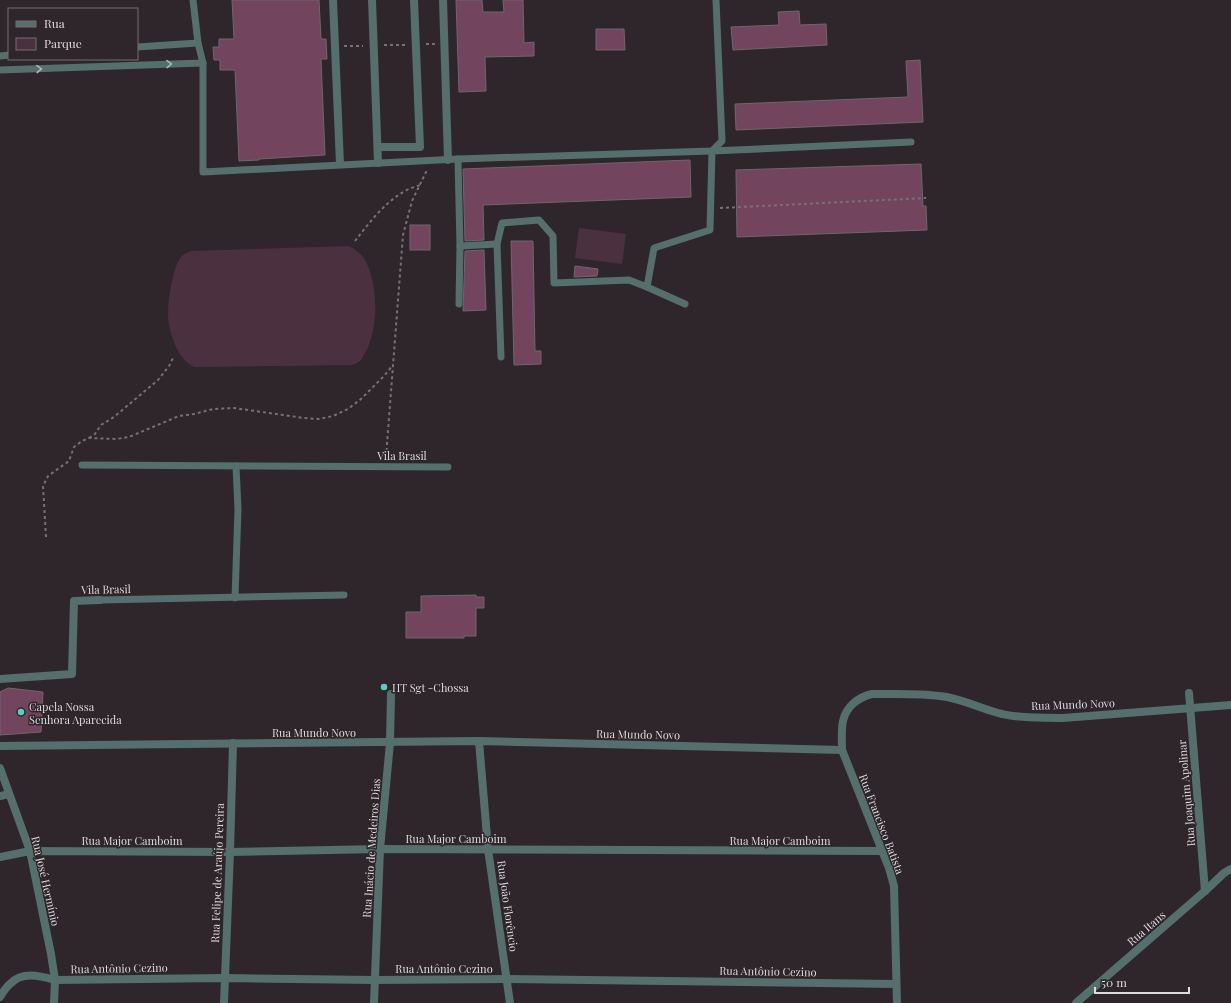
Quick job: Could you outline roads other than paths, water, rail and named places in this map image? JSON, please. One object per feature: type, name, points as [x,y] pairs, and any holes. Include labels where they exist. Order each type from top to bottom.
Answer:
[{"type":"street","points":[[333,0],[340,164]]},
{"type":"street","points":[[372,0],[378,164]]},
{"type":"street","points":[[378,147],[420,147],[414,0]]},
{"type":"street","points":[[443,0],[448,160]]},
{"type":"street","name":"Vila Brasil","points":[[0,679],[72,674],[74,601],[100,600]]},
{"type":"street","name":"Rua Joaquim Apolinar","points":[[1189,693],[1205,891]]},
{"type":"street","name":"Rua Inácio de Medeiros Dias","points":[[374,1003],[380,848],[390,742],[391,694]]},
{"type":"street","name":"Rua Mundo Novo","points":[[0,746],[479,741],[842,750],[842,722],[845,714],[855,701],[863,696],[872,694],[941,696],[1011,716],[1063,718],[1231,705]]},
{"type":"street","name":"Rua João Florêncio","points":[[479,741],[488,849],[510,1003]]},
{"type":"street","name":"Rua Felipe de Araújo Pereira","points":[[224,1003],[233,743]]},
{"type":"street","name":"Rua Francisco Batista","points":[[842,750],[889,868],[894,886],[896,913],[897,1003]]},
{"type":"street","name":"Rua José Hermínio","points":[[0,768],[30,851],[51,954],[55,980],[54,1003]]},
{"type":"street","points":[[0,796],[9,794]]},
{"type":"street","name":"Rua Major Camboim","points":[[0,856],[30,851],[230,852],[380,848],[881,851]]},
{"type":"street","name":"Rua Itans","points":[[1076,1003],[1224,873],[1231,869]]},
{"type":"street","name":"Rua Antônio Cezino","points":[[0,997],[15,980],[25,976],[35,975],[55,980],[224,978],[374,980],[507,979],[896,984]]},
{"type":"lane","points":[[193,0],[198,43],[203,63],[203,172],[340,164],[378,164],[458,159],[712,151],[911,142]]},
{"type":"lane","points":[[647,287],[654,248],[710,230],[712,151],[722,141],[716,0]]},
{"type":"lane","points":[[138,47],[198,43]]},
{"type":"lane","points":[[0,70],[203,63]]},
{"type":"lane","points":[[458,159],[460,246],[459,304]]},
{"type":"lane","points":[[501,357],[497,244],[502,223],[539,220],[552,236],[554,283],[629,280],[685,304]]},
{"type":"lane","points":[[460,246],[497,244]]},
{"type":"lane","name":"Vila Brasil","points":[[82,465],[448,467]]},
{"type":"lane","points":[[235,598],[238,509],[236,466]]},
{"type":"lane","name":"Vila Brasil","points":[[100,600],[344,595]]},
{"type":"place","name":"HT Sgt -Chossa","points":[[384,687]]},
{"type":"place","name":"Capela Nossa Senhora Aparecida","points":[[21,712]]}]
